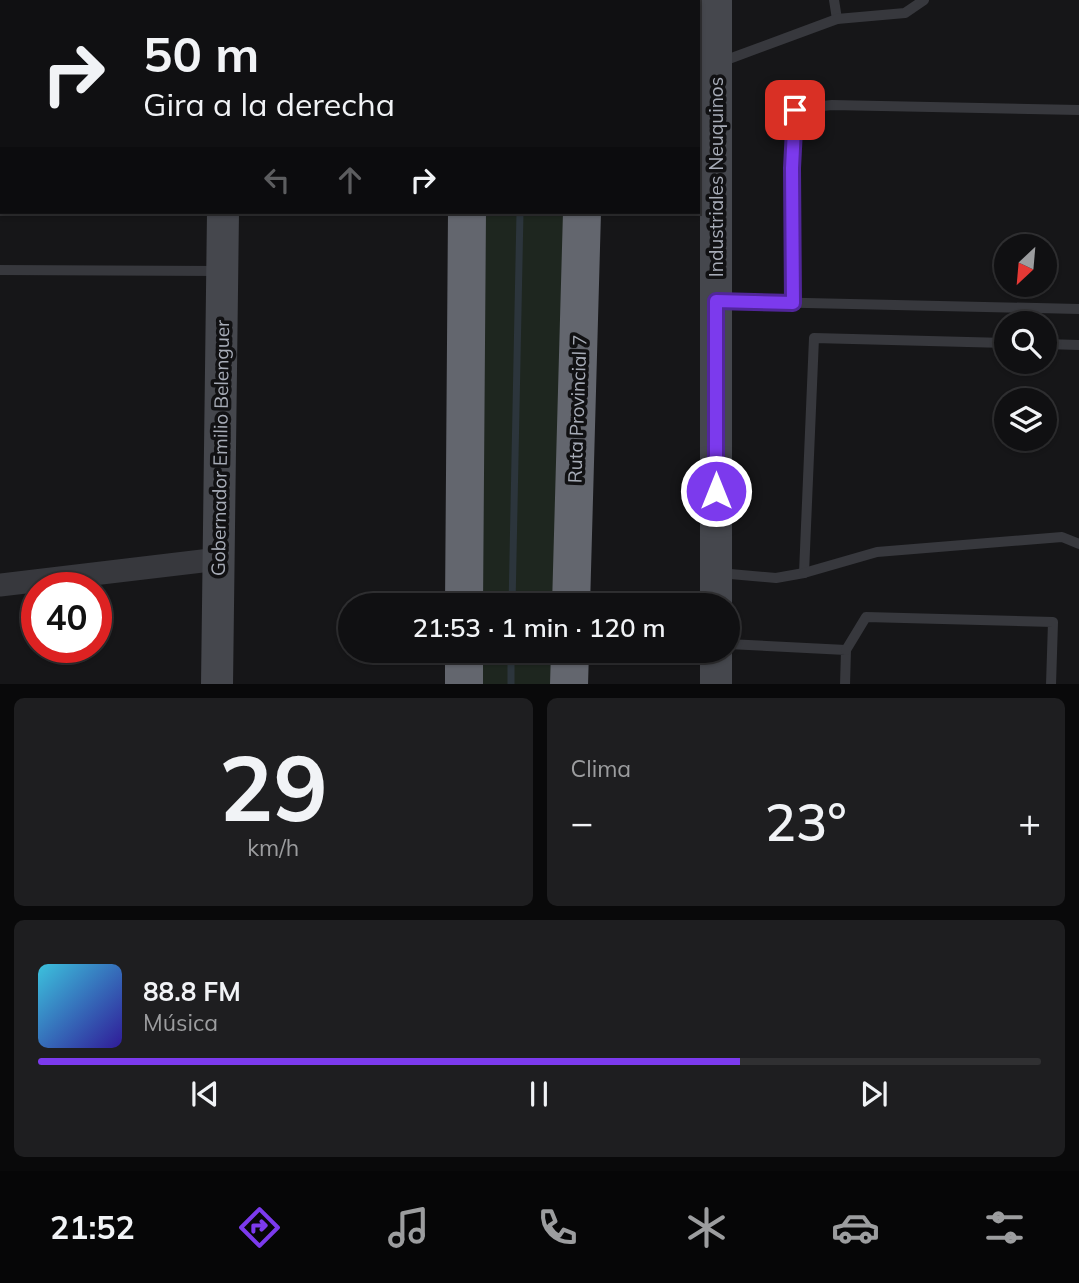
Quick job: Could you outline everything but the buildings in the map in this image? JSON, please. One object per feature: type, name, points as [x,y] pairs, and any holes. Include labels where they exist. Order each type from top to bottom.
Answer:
[{"type":"highway","points":[[464,593],[467,214]]},
{"type":"highway","name":"Ruta Provincial 7","points":[[571,593],[582,214]]},
{"type":"highway","points":[[464,663],[464,684]]},
{"type":"highway","points":[[569,684],[570,663]]},
{"type":"street","name":"Industriales Neuquinos","points":[[716,0],[716,593]]},
{"type":"street","name":"Gobernador Emilio Belenguer","points":[[217,684],[223,214]]},
{"type":"street","points":[[0,584],[219,559]]},
{"type":"street","points":[[716,663],[716,684]]},
{"type":"lane","points":[[834,0],[837,19]]},
{"type":"lane","points":[[716,64],[837,19],[905,13],[924,0]]},
{"type":"lane","points":[[793,303],[792,168],[795,110],[832,104],[1079,110]]},
{"type":"lane","points":[[0,270],[222,271]]},
{"type":"lane","points":[[716,301],[1079,309]]},
{"type":"lane","points":[[804,573],[814,338],[994,343]]},
{"type":"lane","points":[[1057,344],[1079,345]]},
{"type":"lane","points":[[716,572],[776,578],[804,573],[877,552],[1062,537],[1079,544]]},
{"type":"lane","points":[[845,684],[846,650],[866,617],[1053,622],[1051,684]]},
{"type":"lane","points":[[740,644],[846,650]]},
{"type":"shaded area","points":[[480,214],[570,214],[558,593],[477,593]]},
{"type":"shaded area","points":[[477,663],[557,663],[556,684],[477,684]]},
{"type":"waterway","points":[[512,593],[520,214]]},
{"type":"waterway","points":[[511,663],[511,684]]},
{"type":"route","points":[[716,491],[716,301],[793,303],[792,168],[795,110]]}]
